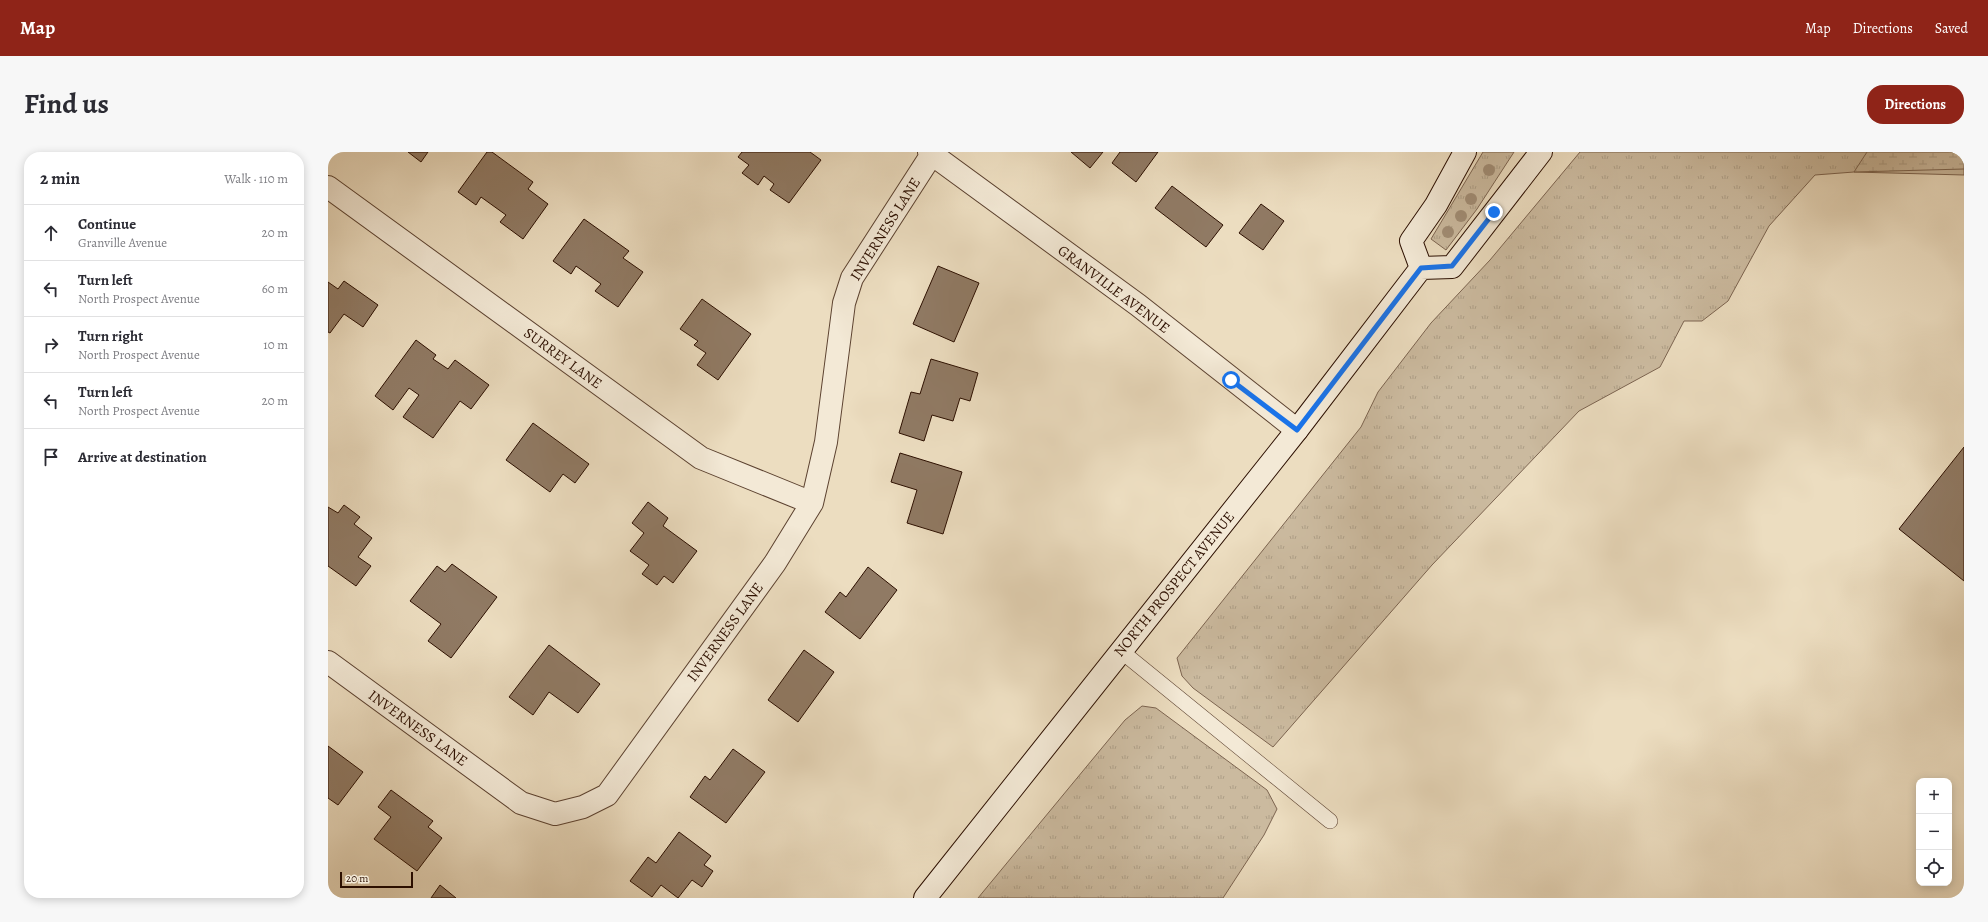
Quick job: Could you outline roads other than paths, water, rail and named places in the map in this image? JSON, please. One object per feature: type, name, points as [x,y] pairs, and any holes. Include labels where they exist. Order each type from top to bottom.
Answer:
[{"type":"street","points":[[1465,152],[1436,205],[1411,241],[1421,268],[1452,266],[1541,152]]},
{"type":"street","name":"GRANVILLE AVENUE","points":[[930,153],[1138,305],[1297,430]]},
{"type":"street","name":"INVERNESS LANE","points":[[328,662],[521,802],[555,814],[583,807],[607,795],[775,563],[812,503],[826,442],[844,303],[852,278],[930,153]]},
{"type":"street","name":"SURREY LANE","points":[[328,187],[700,458],[812,503]]},
{"type":"street","name":"NORTH PROSPECT AVENUE","points":[[925,898],[1297,430],[1421,268]]},
{"type":"lane","points":[[1121,651],[1330,821]]}]
